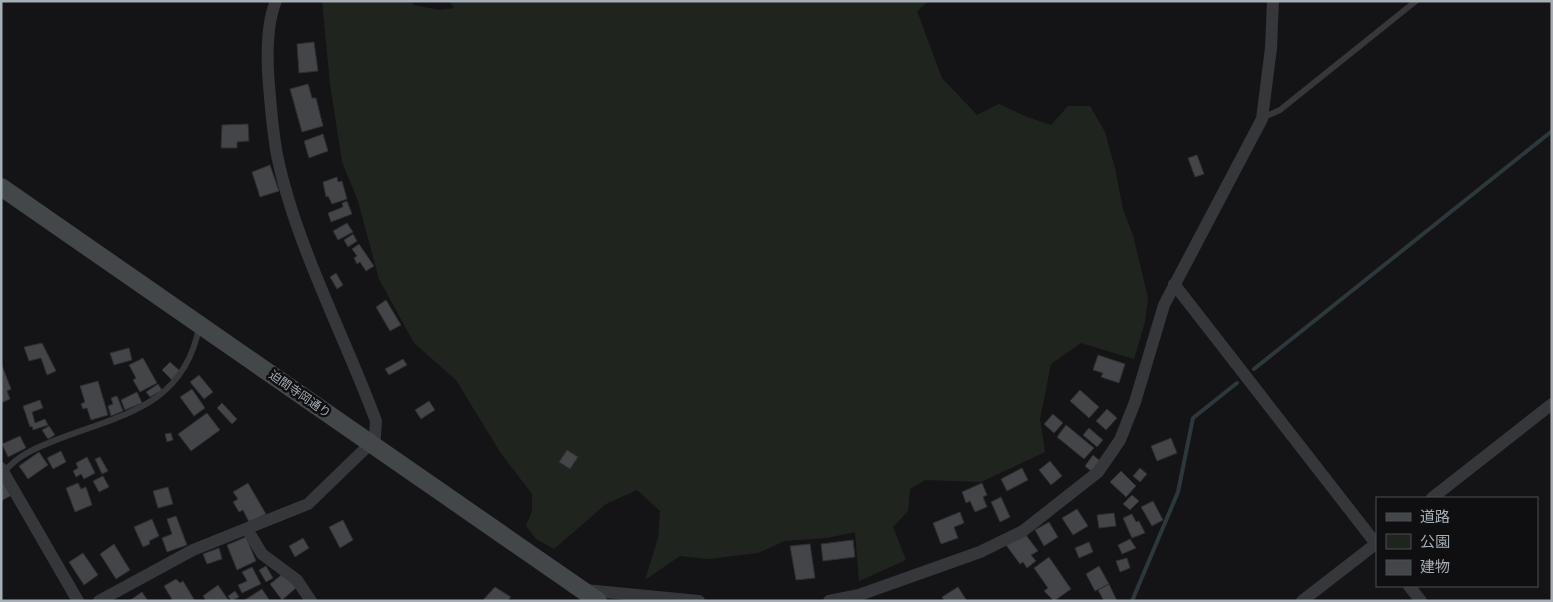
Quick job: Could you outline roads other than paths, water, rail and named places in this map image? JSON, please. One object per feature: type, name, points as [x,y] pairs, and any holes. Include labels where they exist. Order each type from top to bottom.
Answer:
[{"type":"street","points":[[99,601],[193,550],[308,504],[372,443],[375,437],[376,421],[302,236],[277,154],[269,93],[268,59],[271,11],[276,1]]},
{"type":"street","points":[[829,601],[858,595],[980,552],[1023,531],[1098,472],[1123,432],[1135,402],[1164,305],[1262,119],[1271,48],[1273,1]]},
{"type":"street","name":"迫間寺岡通り","points":[[1,188],[598,601]]},
{"type":"street","points":[[1174,284],[1376,544],[1302,601]]},
{"type":"street","points":[[1433,497],[1552,404]]},
{"type":"street","points":[[3,470],[78,601]]},
{"type":"street","points":[[247,529],[262,554],[297,580],[311,601]]},
{"type":"street","points":[[1411,587],[1421,601]]},
{"type":"street","points":[[583,590],[698,601]]},
{"type":"lane","points":[[1262,119],[1280,110],[1416,1]]},
{"type":"lane","points":[[3,470],[29,451],[153,402],[170,387],[183,370],[192,353],[199,324]]},
{"type":"waterway","points":[[1254,369],[1552,131]]},
{"type":"waterway","points":[[1132,601],[1178,492],[1193,418],[1237,383]]}]
